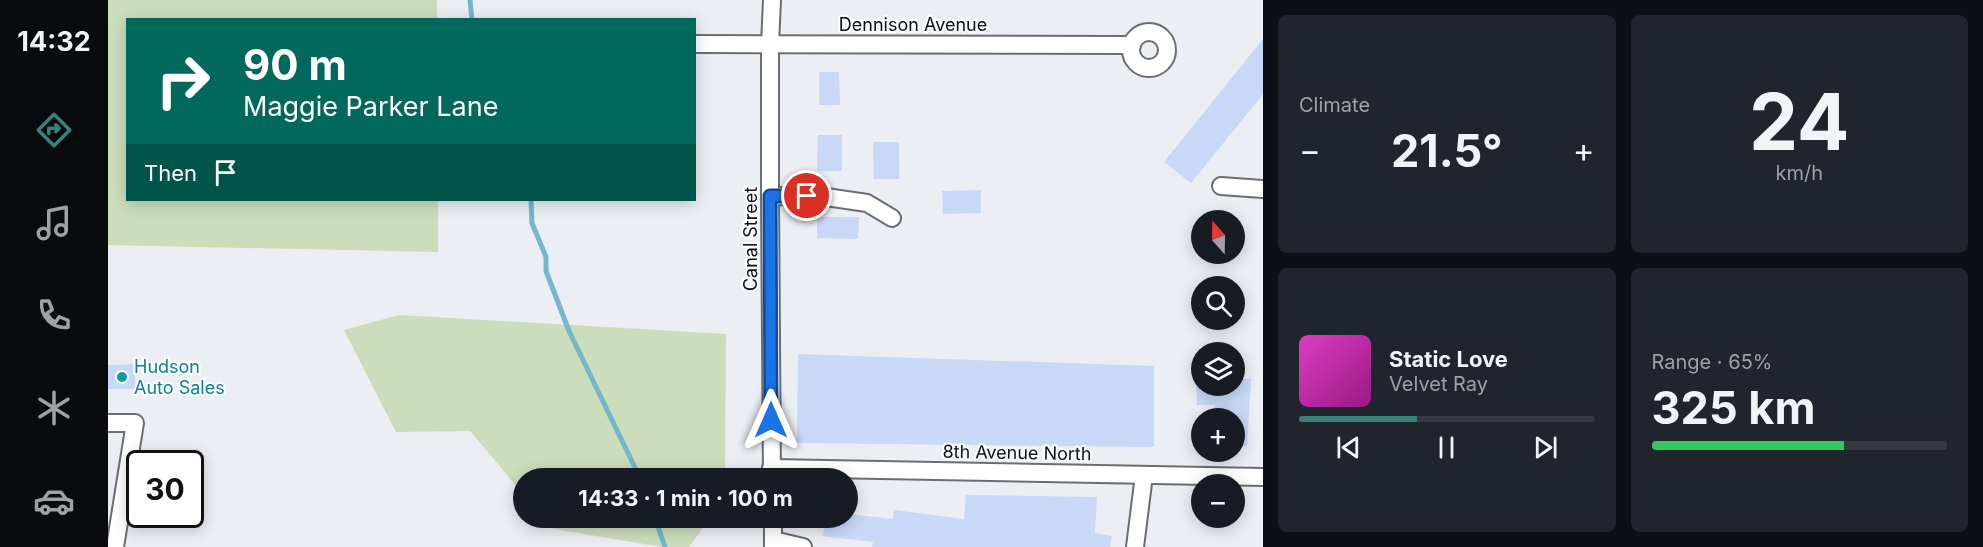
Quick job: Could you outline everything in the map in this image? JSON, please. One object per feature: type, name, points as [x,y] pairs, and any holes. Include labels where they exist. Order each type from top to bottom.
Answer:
[{"type":"street","name":"Canal Street","points":[[771,468],[770,45],[772,0]]},
{"type":"street","name":"Dennison Avenue","points":[[696,44],[1132,45]]},
{"type":"street","points":[[1221,186],[1263,189]]},
{"type":"street","points":[[770,196],[826,197],[867,203],[892,218]]},
{"type":"street","points":[[108,423],[135,423],[115,547]]},
{"type":"street","name":"8th Avenue North","points":[[858,473],[1263,477]]},
{"type":"street","points":[[1135,547],[1144,475]]},
{"type":"street","points":[[773,543],[802,547]]},
{"type":"green space","points":[[108,0],[437,0],[437,18],[126,18],[126,201],[438,201],[438,252],[108,245]]},
{"type":"green space","points":[[399,315],[726,334],[725,468],[513,468],[513,482],[470,431],[396,432],[344,330]]},
{"type":"green space","points":[[703,528],[689,547],[662,547],[554,529]]},
{"type":"building","points":[[1263,39],[1263,94],[1191,183],[1164,162]]},
{"type":"building","points":[[819,72],[839,72],[840,105],[819,105]]},
{"type":"building","points":[[818,135],[842,135],[842,171],[817,171]]},
{"type":"building","points":[[873,142],[899,142],[899,179],[874,179]]},
{"type":"building","points":[[981,190],[981,213],[943,214],[942,191]]},
{"type":"building","points":[[817,217],[859,217],[858,239],[817,238]]},
{"type":"building","points":[[798,354],[1154,366],[1154,447],[797,443]]},
{"type":"building","name":"Hudson Auto Sales","points":[[135,364],[135,389],[108,389],[108,365]]},
{"type":"building","points":[[1245,379],[1251,379],[1247,446],[1245,446],[1245,408],[1214,408],[1214,405],[1197,405],[1197,396],[1245,396]]},
{"type":"building","points":[[966,495],[1097,497],[1095,533],[1112,536],[1110,547],[872,547],[873,542],[822,536],[824,528],[858,528],[858,515],[893,519],[894,510],[964,519]]},
{"type":"waterway","points":[[470,0],[472,18]]},
{"type":"waterway","points":[[531,201],[532,223],[546,257],[546,271],[569,331],[635,468]]},
{"type":"waterway","points":[[658,528],[665,547]]},
{"type":"place","name":"Hudson Auto Sales","points":[[122,377]]},
{"type":"route","points":[[771,420],[770,196],[807,196]]}]
